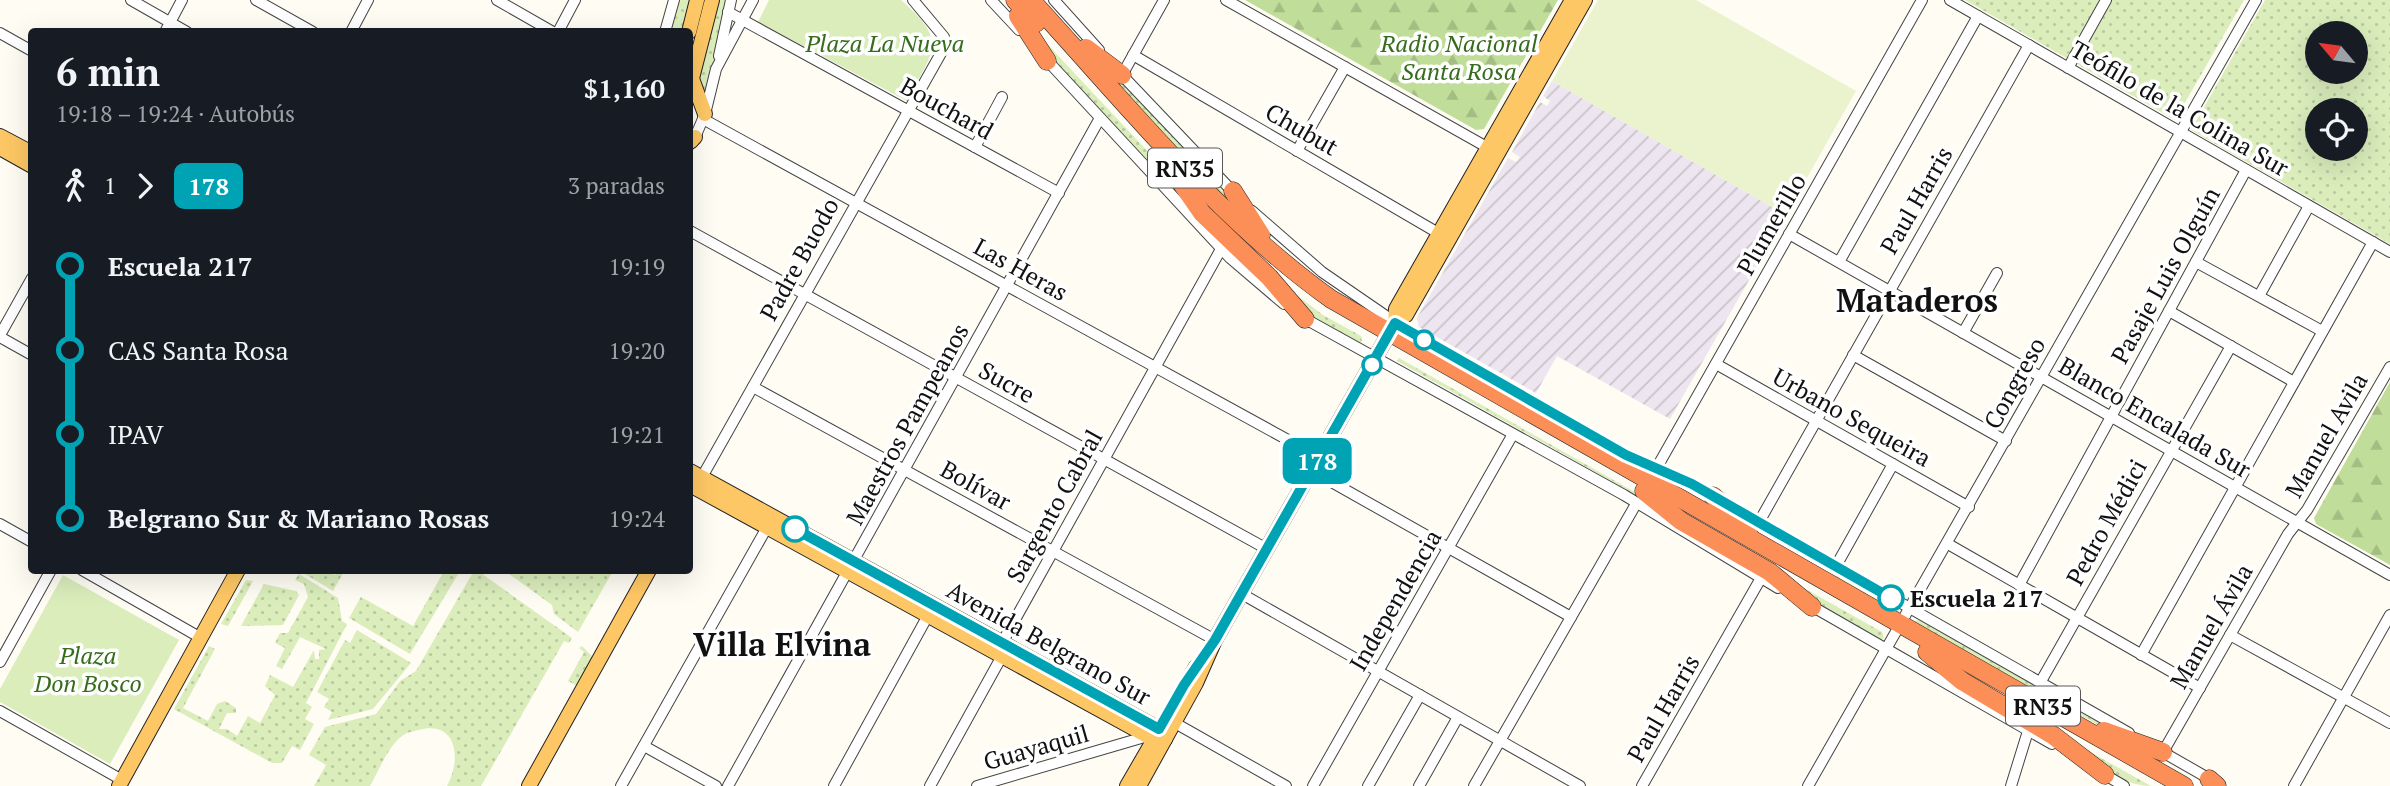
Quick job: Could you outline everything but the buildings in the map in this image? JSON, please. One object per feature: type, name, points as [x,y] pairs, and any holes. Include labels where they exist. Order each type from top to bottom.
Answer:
[{"type":"highway","points":[[1004,0],[1025,24],[1047,61]]},
{"type":"highway","name":"RN35","points":[[1015,0],[1173,171],[1262,261],[1324,308],[1386,339],[1863,603],[1894,636],[1980,670],[2184,786]]},
{"type":"highway","name":"RN35","points":[[1031,0],[1241,226],[1293,271],[1386,339],[1640,497],[1927,652],[2162,786]]},
{"type":"highway","points":[[1039,0],[1079,43],[1122,75]]},
{"type":"highway","points":[[1173,171],[1202,213],[1273,281],[1305,319]]},
{"type":"highway","points":[[1233,191],[1266,240],[1357,316]]},
{"type":"highway","points":[[1713,496],[1745,527],[1832,577],[1863,603]]},
{"type":"highway","points":[[1640,497],[1770,572],[1812,607]]},
{"type":"highway","points":[[1927,652],[1965,684],[2054,736],[2105,775]]},
{"type":"highway","points":[[1980,670],[2012,682],[2090,725],[2163,752]]},
{"type":"main road","points":[[690,28],[697,0]]},
{"type":"main road","points":[[693,68],[712,0]]},
{"type":"main road","points":[[1493,151],[1572,0]]},
{"type":"main road","points":[[1127,786],[1312,471],[1386,339],[1396,309],[1444,236],[1585,0]]},
{"type":"main road","points":[[693,87],[704,116]]},
{"type":"main road","points":[[0,135],[28,151]]},
{"type":"main road","points":[[0,148],[28,164]]},
{"type":"main road","name":"Avenida Belgrano Sur","points":[[693,484],[770,521],[1002,649],[1161,730]]},
{"type":"main road","points":[[120,783],[236,574]]},
{"type":"main road","points":[[528,786],[647,574]]},
{"type":"main road","points":[[1139,786],[1161,730]]},
{"type":"street","points":[[131,0],[167,27],[182,0]]},
{"type":"street","points":[[256,0],[306,28]]},
{"type":"street","points":[[353,28],[368,0]]},
{"type":"street","points":[[497,0],[548,28]]},
{"type":"street","points":[[558,28],[575,0]]},
{"type":"street","points":[[666,28],[674,0]]},
{"type":"street","points":[[693,138],[704,116],[731,0]]},
{"type":"street","points":[[716,69],[753,0]]},
{"type":"street","name":"Padre Buodo","points":[[693,484],[753,387],[945,41],[913,0]]},
{"type":"street","points":[[991,0],[1221,249],[1272,295],[1305,319],[1386,339],[1626,455],[1682,479],[2216,784]]},
{"type":"street","points":[[1054,0],[1233,191],[1386,339],[1513,434],[1640,497],[1761,578],[1812,607],[1894,636],[2028,731],[2124,786]]},
{"type":"street","points":[[1122,75],[1164,0]]},
{"type":"street","points":[[1226,0],[1493,151]]},
{"type":"street","name":"Plumerillo","points":[[1656,469],[1922,0]]},
{"type":"street","name":"Teófilo de la Colina Sur","points":[[1950,0],[2390,252]]},
{"type":"street","points":[[2068,68],[2106,0]]},
{"type":"street","name":"Congreso","points":[[1808,786],[2256,0]]},
{"type":"street","name":"Bouchard","points":[[728,12],[1059,193]]},
{"type":"street","points":[[1839,262],[1978,16]]},
{"type":"street","points":[[0,33],[28,49]]},
{"type":"street","name":"Paul Harris","points":[[1759,522],[2029,45]]},
{"type":"street","name":"Chubut","points":[[1133,55],[1444,236]]},
{"type":"street","points":[[1297,150],[1345,67]]},
{"type":"street","points":[[975,147],[1002,97]]},
{"type":"street","name":"Las Heras","points":[[704,116],[856,203],[1319,457]]},
{"type":"street","name":"Maestros Pampeanos","points":[[728,786],[1100,118]]},
{"type":"street","name":"Pasaje Luis Olguín","points":[[2019,585],[2246,170]]},
{"type":"street","points":[[2259,296],[2309,206]]},
{"type":"street","name":"Sucre","points":[[693,233],[1267,549]]},
{"type":"street","name":"Blanco Encalada Sur","points":[[1789,234],[2390,575]]},
{"type":"street","points":[[2141,654],[2373,242]]},
{"type":"street","name":"Sargento Cabral","points":[[930,786],[1053,551],[1221,249]]},
{"type":"street","points":[[2196,262],[2322,331]]},
{"type":"street","points":[[1963,333],[1997,273]]},
{"type":"street","points":[[28,285],[0,336],[28,353]]},
{"type":"street","points":[[2169,311],[2294,382]]},
{"type":"street","name":"Pedro Médici","points":[[2040,682],[2231,346]]},
{"type":"street","points":[[1853,355],[2006,441]]},
{"type":"street","name":"Urbano Sequeira","points":[[1716,364],[1969,507]]},
{"type":"street","name":"Manuel Avila","points":[[2297,522],[2390,367]]},
{"type":"street","name":"Bolívar","points":[[753,387],[1215,640]]},
{"type":"street","name":"Independencia","points":[[1313,786],[1513,434]]},
{"type":"street","points":[[1836,566],[1893,464]]},
{"type":"street","points":[[1312,471],[1571,617]]},
{"type":"street","points":[[1474,786],[1640,497]]},
{"type":"street","points":[[621,786],[770,521]]},
{"type":"street","name":"Manuel Ávila","points":[[2163,752],[2297,522]]},
{"type":"street","points":[[0,524],[28,540]]},
{"type":"street","points":[[1948,544],[2200,688]]},
{"type":"street","points":[[0,662],[49,574]]},
{"type":"street","points":[[89,574],[201,638]]},
{"type":"street","name":"Paul Harris","points":[[1643,786],[1761,578]]},
{"type":"street","points":[[1242,594],[1500,740],[1561,781],[1580,786]]},
{"type":"street","points":[[834,786],[931,610]]},
{"type":"street","points":[[2294,786],[2390,615]]},
{"type":"street","points":[[2230,635],[2390,723]]},
{"type":"street","points":[[1368,786],[1420,695]]},
{"type":"street","points":[[0,711],[120,783]]},
{"type":"street","points":[[1419,786],[1458,717]]},
{"type":"street","points":[[1161,730],[1286,786]]},
{"type":"street","name":"Guayaquil","points":[[977,786],[1161,730]]},
{"type":"street","points":[[2011,786],[2028,731]]},
{"type":"street","points":[[644,746],[716,786]]},
{"type":"shaded area","points":[[1552,81],[1786,215],[1670,419],[1557,356],[1536,393],[1419,327],[1417,318],[1508,158],[1516,162],[1520,157],[1512,152],[1540,102],[1547,106],[1550,101],[1543,96]]},
{"type":"green space","points":[[678,0],[691,0],[684,28],[670,28]]},
{"type":"green space","points":[[717,0],[728,0],[706,97],[698,76]]},
{"type":"green space","name":"Plaza La Nueva","points":[[769,0],[901,0],[926,27],[932,48],[924,70],[907,101],[758,22]]},
{"type":"green space","name":"Radio Nacional Santa Rosa","points":[[1245,0],[1558,0],[1484,129],[1476,130]]},
{"type":"green space","points":[[1598,0],[1696,0],[1856,91],[1786,215],[1552,81]]},
{"type":"green space","points":[[1965,0],[2244,0],[2175,120]]},
{"type":"green space","points":[[2265,0],[2390,0],[2390,244],[2191,130]]},
{"type":"green space","points":[[1035,31],[1168,173],[1242,262],[1057,64]]},
{"type":"green space","points":[[1090,55],[1176,137],[1251,228]]},
{"type":"green space","points":[[1282,284],[1323,315],[1361,336],[1362,341],[1359,344],[1312,318]]},
{"type":"green space","points":[[1399,358],[1638,494],[1653,509],[1631,492],[1397,361]]},
{"type":"green space","points":[[2390,382],[2390,565],[2316,524],[2314,518]]},
{"type":"green space","points":[[1744,520],[1898,607],[1899,613],[1872,602],[1830,572]]},
{"type":"green space","points":[[299,574],[338,598],[342,621],[347,624],[306,703],[312,707],[305,719],[314,724],[300,750],[292,746],[282,763],[272,763],[174,709],[209,646],[215,649],[183,708],[208,721],[217,704],[225,701],[236,708],[236,713],[227,713],[219,729],[227,729],[237,736],[248,716],[260,723],[275,695],[265,686],[270,675],[293,687],[314,650],[315,659],[319,659],[319,650],[326,649],[300,637],[282,669],[276,666],[285,648],[275,643],[280,633],[288,633],[308,597],[304,584],[295,580]]},
{"type":"green space","points":[[305,574],[342,574],[333,591]]},
{"type":"green space","points":[[442,574],[458,574],[410,654],[349,618],[361,597],[413,626]]},
{"type":"green space","points":[[472,574],[482,574],[572,638],[569,643],[564,641],[481,786],[447,786],[454,764],[453,744],[441,730],[431,728],[402,736],[388,752],[370,786],[314,786],[326,765],[309,755],[325,727],[376,714],[400,681],[416,671]]},
{"type":"green space","points":[[509,574],[611,574],[578,632],[554,614],[552,605]]},
{"type":"green space","name":"Plaza Don Bosco","points":[[63,575],[179,640],[110,764],[0,702],[0,689]]},
{"type":"green space","points":[[1786,578],[1882,632],[1884,638],[1880,640],[1810,601]]},
{"type":"green space","points":[[246,580],[253,581],[228,626],[221,624]]},
{"type":"green space","points":[[264,584],[296,591],[299,595],[283,625],[241,626]]},
{"type":"green space","points":[[1919,620],[2105,726],[2104,728],[2013,678],[1975,662],[1913,622]]},
{"type":"green space","points":[[357,630],[411,663],[373,709],[328,720],[332,712],[324,707],[329,699],[317,692],[345,640],[350,643]]},
{"type":"green space","points":[[582,646],[593,657],[577,686],[568,681],[584,652],[579,648]]},
{"type":"green space","points":[[2067,739],[2151,786],[2139,785],[2117,776]]},
{"type":"bus line","name":"178","points":[[795,529],[1159,729],[1192,672],[1215,640],[1395,323],[1640,463],[1692,484],[1891,598]]},
{"type":"place","name":"Escuela 217","points":[[1891,598]]},
{"type":"district","name":"Mataderos","points":[[1917,300]]},
{"type":"district","name":"Villa Elvina","points":[[782,644]]}]
